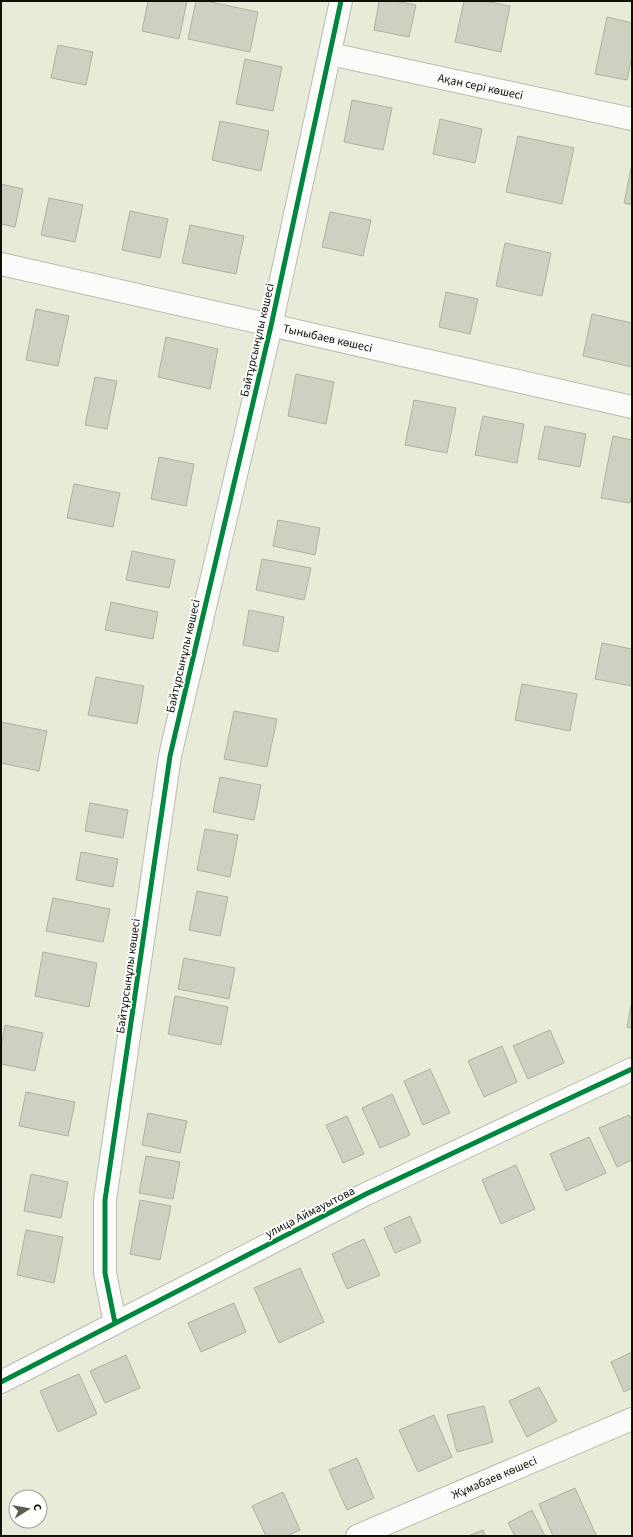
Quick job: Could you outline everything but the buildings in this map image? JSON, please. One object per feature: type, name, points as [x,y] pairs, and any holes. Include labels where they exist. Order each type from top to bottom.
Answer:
[{"type":"street","name":"Байтұрсынұлы көшесі","points":[[115,1323],[105,1273],[105,1200],[170,756],[271,326],[341,1]]},
{"type":"street","name":"Ақан сері көшесі","points":[[330,54],[632,118]]},
{"type":"street","name":"Тыныбаев көшесі","points":[[1,264],[632,407]]},
{"type":"street","name":"улица Аймауытова","points":[[1,1382],[366,1194],[632,1069]]},
{"type":"street","name":"Жұмабаев көшесі","points":[[357,1536],[632,1419]]},
{"type":"cycle path","points":[[115,1323],[105,1273],[105,1200],[170,756],[271,326],[341,1]]},
{"type":"cycle path","points":[[1,1382],[366,1194],[632,1069]]}]
